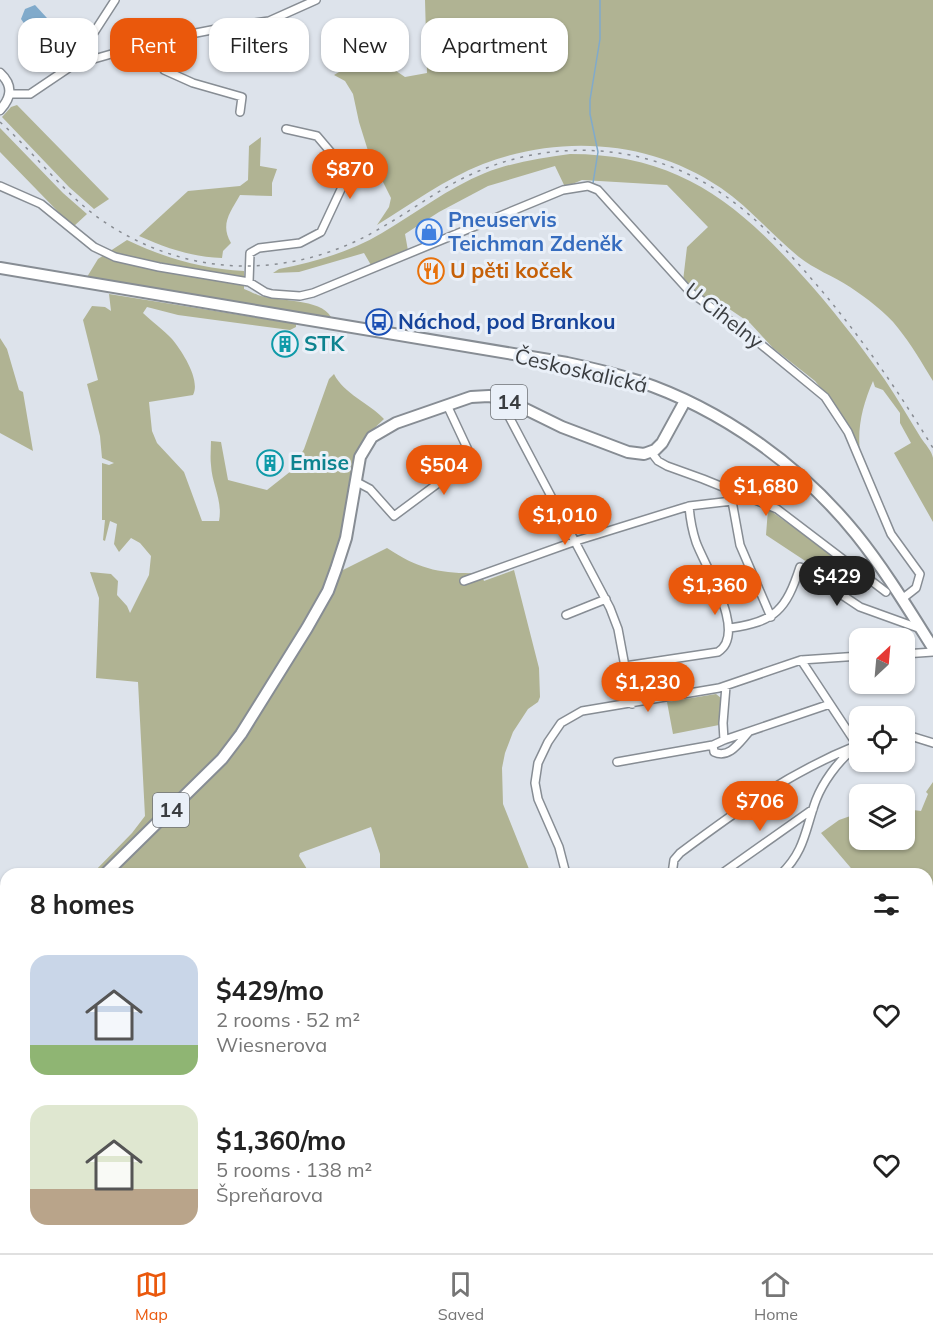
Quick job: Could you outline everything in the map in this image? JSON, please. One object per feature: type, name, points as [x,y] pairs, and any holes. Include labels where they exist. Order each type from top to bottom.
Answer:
[{"type":"main road","name":"Českoskalická","points":[[0,268],[567,363],[640,382],[685,400],[744,433],[805,480],[826,500],[858,536],[902,599],[933,650]]},
{"type":"main road","name":"14","points":[[111,868],[222,759],[250,720],[328,591],[346,538],[360,457],[372,436],[388,426],[447,405],[477,396],[489,396],[505,399],[562,427],[628,452],[641,454],[651,452]]},
{"type":"main road","points":[[651,452],[665,439],[685,400]]},
{"type":"street","points":[[98,26],[115,0]]},
{"type":"street","points":[[197,33],[269,21],[316,0]]},
{"type":"street","points":[[10,94],[30,94],[63,72]]},
{"type":"street","points":[[168,72],[193,83],[242,97],[240,112]]},
{"type":"street","points":[[0,73],[8,82],[10,94],[3,106]]},
{"type":"street","points":[[0,186],[41,204],[94,247],[107,254],[159,267],[249,282],[250,253],[269,246],[300,243],[321,232],[343,184],[345,169],[316,136],[286,129]]},
{"type":"street","name":"U Cihelny","points":[[249,282],[265,292],[300,296],[313,293],[563,190],[588,186],[598,190],[690,292],[813,385],[836,412],[848,432],[891,534],[920,574],[916,588],[902,599]]},
{"type":"street","points":[[505,399],[505,409],[606,599],[618,629],[632,704]]},
{"type":"street","points":[[355,481],[368,487],[394,516],[468,461],[469,452],[447,405]]},
{"type":"street","points":[[651,452],[658,461],[667,466],[777,509],[886,592]]},
{"type":"street","points":[[736,492],[732,501],[740,545],[771,617]]},
{"type":"street","points":[[464,581],[576,541],[688,506],[732,501]]},
{"type":"street","points":[[625,666],[718,652],[726,645],[730,628],[727,613],[696,542],[688,506]]},
{"type":"street","points":[[730,628],[749,626],[771,617],[782,606],[793,589],[800,567],[860,607],[921,629]]},
{"type":"street","points":[[566,615],[606,599]]},
{"type":"street","points":[[915,652],[933,650]]},
{"type":"street","points":[[565,868],[559,847],[538,799],[535,783],[538,763],[561,723],[582,711],[726,686],[801,660],[849,657]]},
{"type":"street","points":[[801,660],[849,732]]},
{"type":"street","points":[[724,740],[726,686]]},
{"type":"street","points":[[617,762],[713,745],[830,704]]},
{"type":"street","points":[[713,745],[714,752],[718,755],[728,753],[748,733]]},
{"type":"street","points":[[915,738],[933,744]]},
{"type":"street","points":[[673,868],[674,860],[680,853],[731,815],[797,773],[849,749]]},
{"type":"street","points":[[787,868],[796,859],[801,848],[813,809],[824,784],[849,752]]},
{"type":"street","points":[[729,868],[813,809]]},
{"type":"green space","points":[[425,0],[933,0],[933,381],[898,328],[888,316],[869,301],[799,257],[742,204],[721,188],[694,172],[636,151],[574,146],[543,148],[513,154],[455,177],[377,225],[389,207],[391,198],[369,154],[353,94],[345,81],[334,75],[339,72],[398,72],[405,77],[427,72],[568,72],[568,18],[425,18]]},
{"type":"green space","points":[[17,105],[109,199],[94,209],[69,187],[2,117],[11,107]]},
{"type":"green space","points":[[0,128],[63,193],[87,214],[73,227],[0,152]]},
{"type":"green space","points":[[261,137],[260,166],[277,169],[272,183],[272,196],[240,195],[226,224],[231,243],[223,251],[222,258],[179,251],[139,236],[188,191],[240,186],[248,180],[249,146]]},
{"type":"green space","points":[[570,154],[607,156],[640,162],[671,172],[725,203],[751,223],[775,247],[834,312],[855,339],[885,380],[930,450],[933,458],[933,522],[894,453],[911,443],[900,423],[900,413],[883,390],[875,387],[873,381],[862,416],[859,434],[860,452],[834,404],[815,381],[773,348],[750,323],[719,302],[704,299],[683,281],[687,247],[708,227],[667,185],[582,180],[565,187],[555,166],[488,186],[439,212],[405,234],[409,256],[375,272],[364,253],[299,272],[273,273],[279,269],[319,260],[357,246],[458,186],[485,173],[517,163]]},
{"type":"green space","points":[[127,240],[184,262],[244,271],[244,289],[266,297],[298,301],[318,307],[326,311],[331,317],[330,320],[87,277],[98,259]]},
{"type":"green space","points":[[109,294],[296,324],[296,327],[290,330],[178,315],[147,307],[143,313],[172,339],[193,374],[195,389],[193,395],[149,402],[152,431],[157,443],[184,472],[202,521],[219,521],[220,514],[212,472],[211,441],[221,442],[228,480],[267,490],[291,471],[304,449],[329,379],[334,374],[350,393],[384,419],[364,438],[355,456],[340,537],[323,589],[245,718],[218,755],[103,868],[98,868],[145,816],[138,682],[96,678],[99,598],[90,572],[111,574],[118,581],[117,595],[130,613],[149,575],[151,556],[140,543],[131,538],[119,552],[114,544],[117,524],[110,521],[105,541],[103,540],[105,520],[102,520],[102,463],[109,465],[114,463],[102,458],[100,436],[87,384],[98,380],[83,320],[92,306],[105,307],[111,311]]},
{"type":"green space","points":[[0,338],[7,349],[19,390],[23,392],[33,451],[0,433]]},
{"type":"green space","points":[[768,509],[817,544],[860,579],[849,595],[819,570],[766,535]]},
{"type":"green space","points":[[387,548],[410,561],[432,569],[454,573],[481,573],[484,581],[514,570],[539,668],[540,697],[538,702],[528,709],[513,732],[505,753],[502,768],[503,804],[529,868],[380,868],[380,854],[371,827],[300,853],[299,856],[306,868],[119,868],[187,802],[238,747],[323,611],[341,571]]},
{"type":"green space","points":[[716,694],[721,698],[719,725],[673,734],[667,702]]},
{"type":"green space","points":[[933,782],[933,868],[851,868],[821,833],[839,820],[849,816],[849,850],[915,850],[915,810],[921,811],[928,794],[926,792]]},
{"type":"water","points":[[35,5],[47,18],[21,18],[25,9]]},
{"type":"waterway","points":[[593,183],[598,152],[590,114],[590,100],[600,39],[600,0]]},
{"type":"railway","points":[[0,122],[80,203],[114,228],[167,253],[205,263],[231,266],[282,263],[332,251],[379,229],[452,184],[484,169],[517,158],[552,152],[586,150],[621,153],[654,161],[687,174],[718,191],[752,217],[783,247],[855,333],[888,378],[933,448]]},
{"type":"place","name":"Pneuservis Teichman Zdeněk","points":[[429,232]]},
{"type":"place","name":"U pěti koček","points":[[431,271]]},
{"type":"place","name":"Náchod, pod Brankou","points":[[379,322]]},
{"type":"place","name":"STK","points":[[285,344]]},
{"type":"place","name":"Emise","points":[[270,463]]}]
